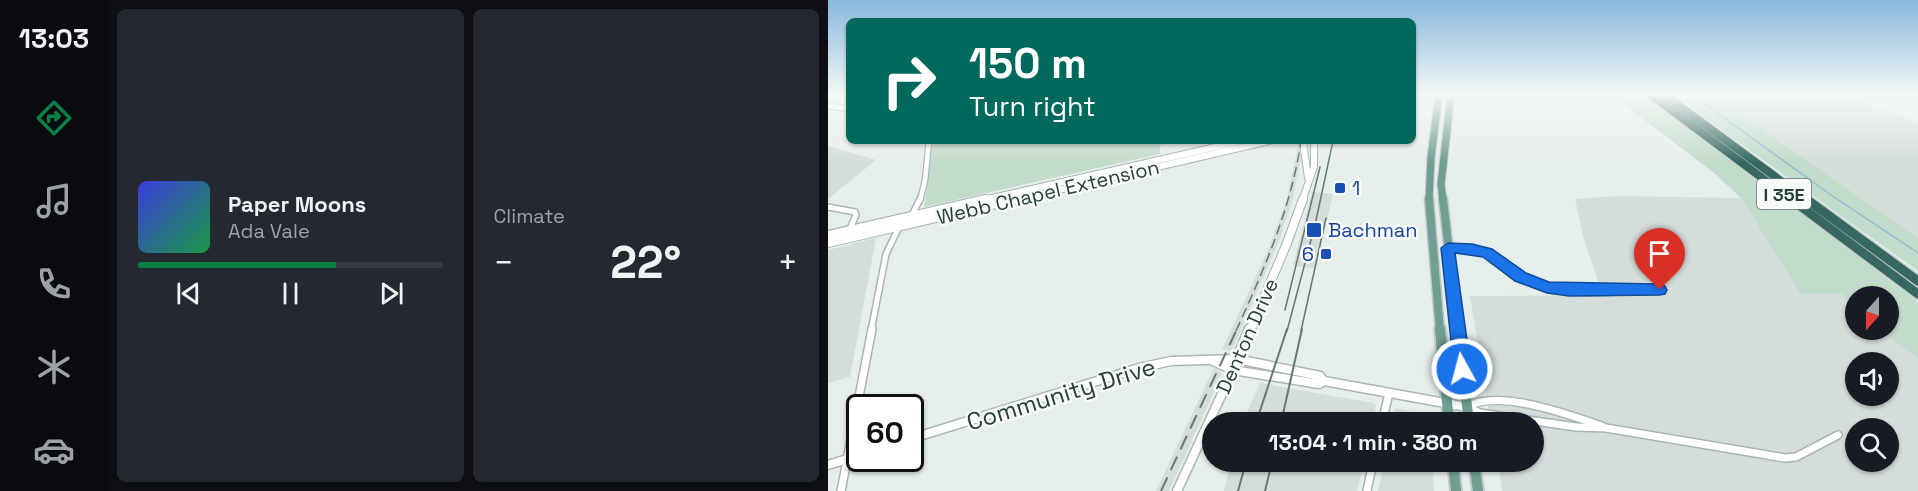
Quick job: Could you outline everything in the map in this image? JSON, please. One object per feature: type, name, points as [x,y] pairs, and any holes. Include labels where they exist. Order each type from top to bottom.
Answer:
[{"type":"highway","name":"I 35E","points":[[1681,117],[1918,294]]},
{"type":"highway","name":"I 35E","points":[[1694,117],[1918,280]]},
{"type":"main road","points":[[1436,117],[1429,207],[1448,412]]},
{"type":"main road","points":[[1448,117],[1441,184],[1468,412]]},
{"type":"main road","name":"Webb Chapel Extension","points":[[828,243],[848,234],[911,216],[1151,166],[1230,144]]},
{"type":"main road","name":"Webb Chapel Extension","points":[[1151,166],[1182,162],[1257,144]]},
{"type":"main road","name":"Denton Drive","points":[[1303,144],[1308,178]]},
{"type":"main road","name":"Denton Drive","points":[[1233,370],[1287,243],[1315,158],[1314,144]]},
{"type":"main road","points":[[1182,162],[1218,147]]},
{"type":"main road","points":[[1431,157],[1443,158]]},
{"type":"main road","name":"Webb Chapel Extension","points":[[828,236],[901,226],[1039,191]]},
{"type":"main road","points":[[901,226],[911,216]]},
{"type":"main road","points":[[1432,246],[1448,248]]},
{"type":"main road","points":[[1454,472],[1456,491]]},
{"type":"main road","points":[[1475,472],[1478,491]]},
{"type":"street","points":[[911,216],[918,207],[928,144]]},
{"type":"street","points":[[828,207],[855,212],[856,215],[848,234]]},
{"type":"street","points":[[859,394],[886,254],[893,236],[901,226]]},
{"type":"street","points":[[1448,248],[1472,249],[1488,253],[1521,277],[1547,288],[1660,290]]},
{"type":"street","name":"Community Drive","points":[[924,435],[1151,365],[1188,360],[1237,360],[1320,376],[1324,381]]},
{"type":"street","name":"Community Drive","points":[[1213,361],[1233,370],[1319,384],[1324,381],[1467,407],[1480,413],[1576,427],[1606,428],[1785,458],[1796,457],[1838,435]]},
{"type":"street","name":"Denton Drive","points":[[1177,491],[1233,370]]},
{"type":"street","points":[[1385,412],[1389,393]]},
{"type":"street","name":"Community Drive","points":[[1467,407],[1478,401],[1501,402],[1576,417],[1606,428]]},
{"type":"street","points":[[828,465],[846,459]]},
{"type":"street","points":[[841,491],[846,464]]},
{"type":"street","points":[[1367,491],[1371,472]]},
{"type":"shaded area","points":[[1745,117],[1900,117],[1918,124],[1918,238]]},
{"type":"shaded area","points":[[1298,144],[1300,144],[1301,157],[1293,198],[1280,238],[1232,351],[1222,350],[1268,250],[1287,199]]},
{"type":"shaded area","points":[[828,146],[876,160],[828,199]]},
{"type":"shaded area","name":"Bachman","points":[[1312,192],[1333,194],[1316,268],[1293,266]]},
{"type":"shaded area","points":[[1617,196],[1741,198],[1800,294],[1842,294],[1845,297],[1845,340],[1893,340],[1918,359],[1918,491],[1502,491],[1499,472],[1544,472],[1544,412],[1489,412],[1470,296],[1661,295],[1655,282],[1599,283],[1584,240],[1575,199]]},
{"type":"shaded area","points":[[876,238],[850,377],[828,383],[828,250]]},
{"type":"shaded area","points":[[1214,368],[1221,372],[1221,377],[1205,412],[1202,412],[1202,419],[1169,491],[1156,491]]},
{"type":"shaded area","points":[[1260,383],[1376,405],[1374,412],[1247,412]]},
{"type":"shaded area","points":[[1395,408],[1412,412],[1394,412]]},
{"type":"shaded area","points":[[1229,472],[1362,472],[1357,491],[1224,491]]},
{"type":"shaded area","points":[[1382,472],[1433,472],[1434,491],[1378,491]]},
{"type":"green space","points":[[1640,117],[1673,117],[1897,286],[1845,286],[1845,297],[1842,294],[1800,294],[1741,198],[1713,172]]},
{"type":"green space","points":[[1703,117],[1745,117],[1918,238],[1918,271]]},
{"type":"green space","points":[[933,144],[1165,144],[1160,145],[1160,154],[924,207]]},
{"type":"green space","points":[[1899,288],[1918,302],[1918,359],[1893,340],[1899,340]]},
{"type":"waterway","points":[[1723,117],[1831,195],[1918,253]]},
{"type":"tram line","points":[[1287,331],[1315,225],[1332,144]]},
{"type":"tram line","points":[[1285,310],[1320,167]]},
{"type":"tram line","points":[[1301,331],[1326,218]]},
{"type":"tram line","points":[[1260,412],[1287,329]]},
{"type":"tram line","points":[[1283,412],[1302,329]]},
{"type":"tram line","points":[[1238,491],[1243,472]]},
{"type":"tram line","points":[[1265,491],[1270,472]]},
{"type":"railway","points":[[1236,331],[1266,262],[1283,215],[1291,191],[1300,144]]},
{"type":"railway","points":[[1161,491],[1237,329]]},
{"type":"place","name":"1","points":[[1340,188]]},
{"type":"place","name":"Bachman","points":[[1314,230]]},
{"type":"place","name":"6","points":[[1326,254]]},
{"type":"route","points":[[1462,369],[1448,248],[1472,249],[1488,253],[1529,282],[1547,288],[1660,290]]}]
